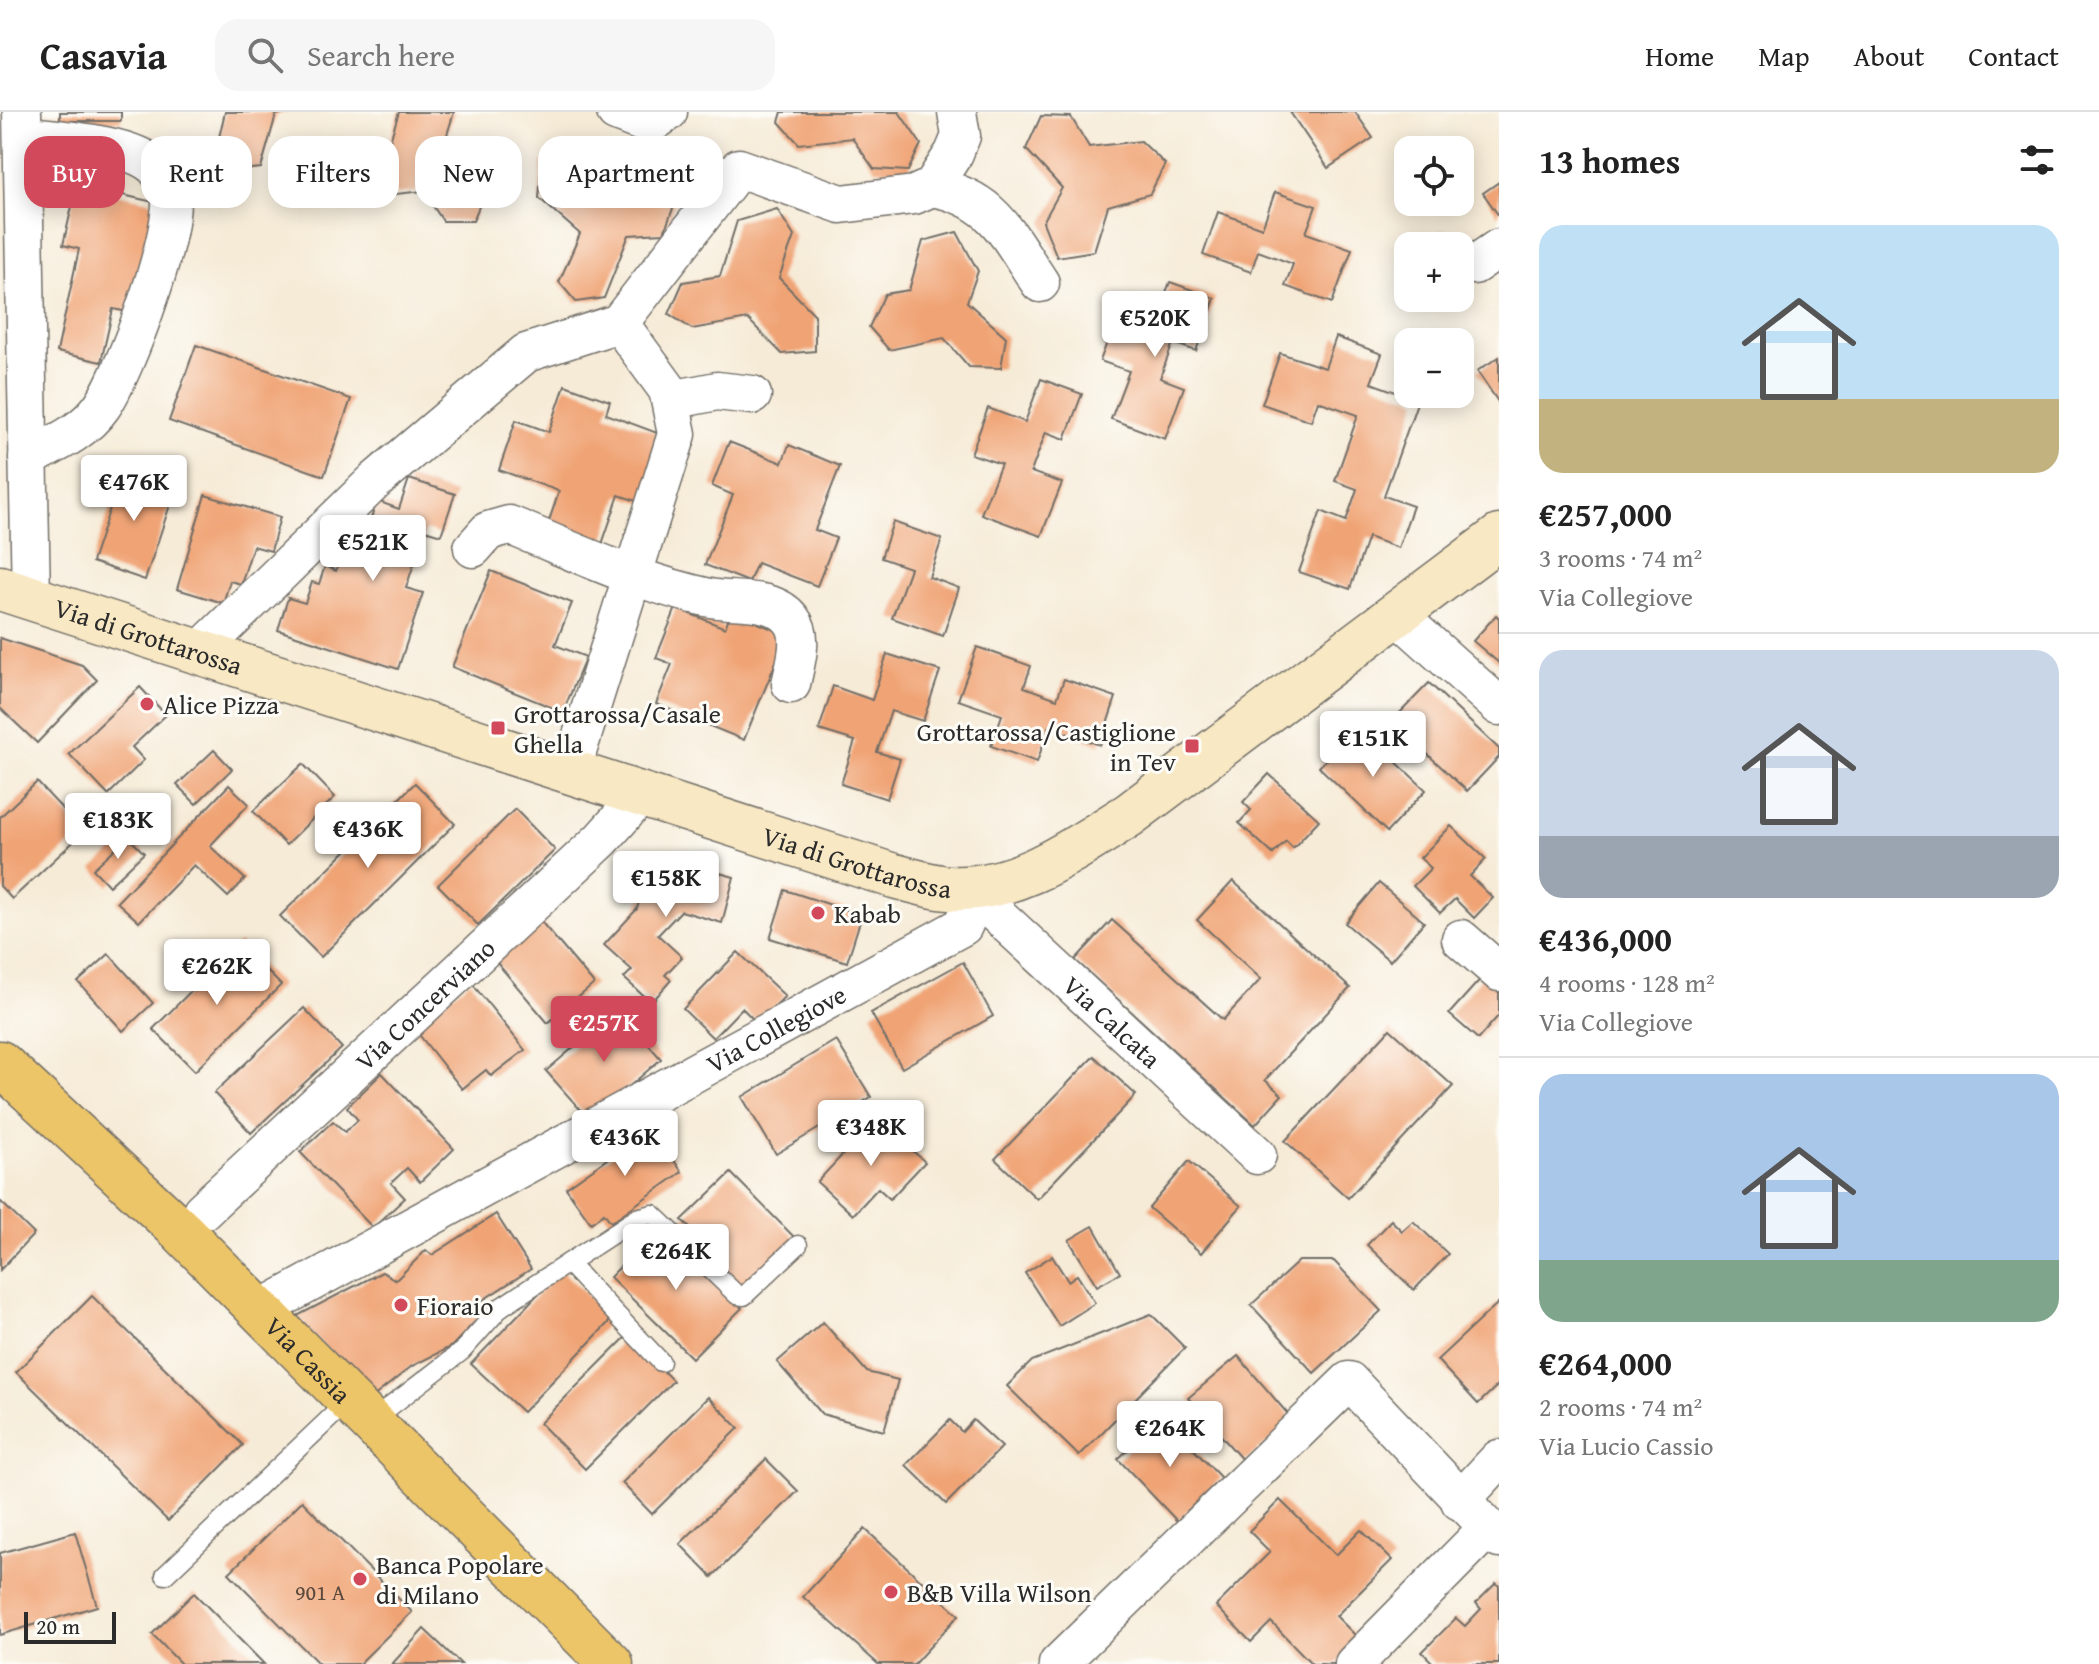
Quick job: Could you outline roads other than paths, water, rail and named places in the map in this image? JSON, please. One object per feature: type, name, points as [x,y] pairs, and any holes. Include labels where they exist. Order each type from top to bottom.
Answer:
[{"type":"main road","name":"Via Cassia","points":[[0,1063],[181,1231],[611,1664]]},
{"type":"street","points":[[616,112],[649,125],[668,112]]},
{"type":"street","points":[[923,191],[961,136],[957,112]]},
{"type":"street","points":[[16,593],[28,458],[13,381],[22,124],[122,151],[153,165],[170,190],[170,217],[140,323],[103,405],[82,429],[28,458]]},
{"type":"street","points":[[200,651],[375,481],[526,353],[619,323],[739,168],[841,204],[923,191],[959,192],[996,216],[1040,283]]},
{"type":"street","points":[[571,771],[677,434],[671,400],[619,323]]},
{"type":"street","points":[[671,400],[717,391],[752,395]]},
{"type":"street","points":[[473,548],[488,531],[509,525],[633,574],[707,598],[777,607],[791,619],[798,635],[791,684]]},
{"type":"street","name":"Via di Grottarossa","points":[[16,593],[894,876],[939,887],[967,887],[1021,876],[1069,852],[1129,815],[1499,537]]},
{"type":"street","points":[[1395,613],[1499,706]]},
{"type":"street","name":"Via Concerviano","points":[[202,1211],[601,840],[643,793]]},
{"type":"street","name":"Via Calcata","points":[[967,887],[1257,1155]]},
{"type":"street","name":"Via Collegiove","points":[[258,1311],[963,926],[972,905],[967,887]]},
{"type":"street","points":[[1461,939],[1499,972]]},
{"type":"street","points":[[1058,1664],[1349,1381],[1494,1534],[1354,1664]]},
{"type":"street","points":[[1460,1501],[1499,1459]]},
{"type":"lane","points":[[165,1575],[359,1412],[462,1351],[501,1307],[637,1218],[653,1214],[737,1295],[744,1296],[798,1245]]},
{"type":"lane","points":[[568,1263],[661,1362]]},
{"type":"place","name":"Alice Pizza","points":[[147,704]]},
{"type":"place","name":"Grottarossa/Casale Ghella","points":[[498,728]]},
{"type":"place","name":"Grottarossa/Castiglione in Tev","points":[[1192,746]]},
{"type":"place","name":"Kabab","points":[[818,913]]},
{"type":"place","name":"Fioraio","points":[[401,1305]]},
{"type":"place","name":"Banca Popolare di Milano","points":[[360,1579]]},
{"type":"place","name":"B&B Villa Wilson","points":[[891,1592]]}]
